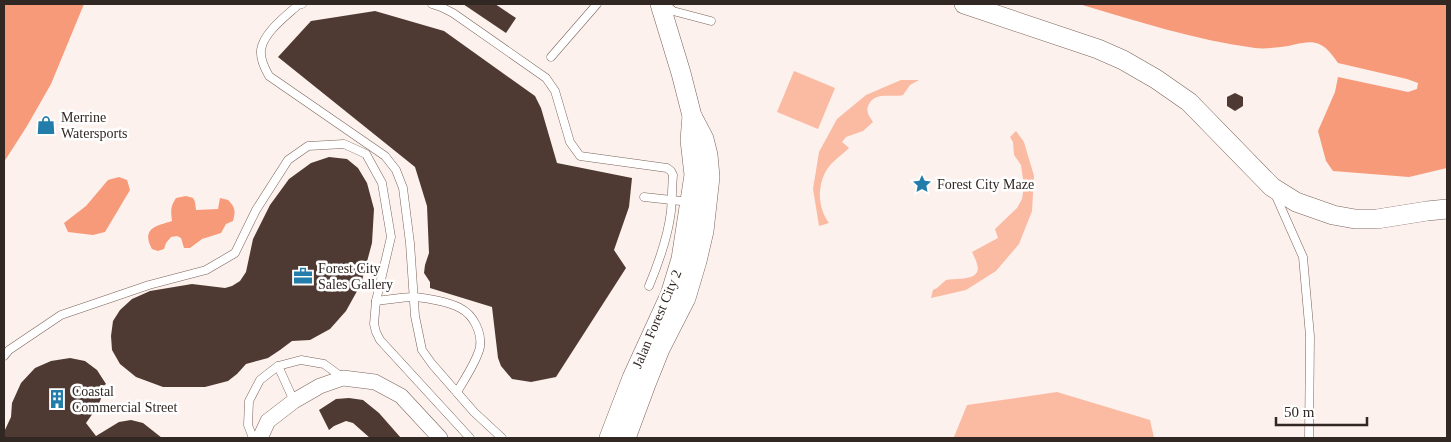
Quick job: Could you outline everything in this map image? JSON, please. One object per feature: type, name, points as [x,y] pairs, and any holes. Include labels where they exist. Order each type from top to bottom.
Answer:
[{"type":"street","name":"Jalan Forest City 2","points":[[626,438],[646,384],[686,298],[704,231],[698,203],[690,140],[692,116],[660,4]]},
{"type":"street","points":[[964,4],[1098,49],[1123,60],[1156,79],[1189,102],[1272,187],[1296,202],[1314,210],[1347,218],[1377,219],[1427,211],[1447,210]]},
{"type":"street","name":"Jalan Forest City 2","points":[[609,438],[632,378],[670,295],[698,203]]},
{"type":"street","points":[[1427,211],[1447,204]]},
{"type":"street","points":[[260,438],[268,421],[294,401],[320,386],[343,378],[375,382],[401,396],[440,438]]},
{"type":"lane","points":[[302,4],[298,5],[276,25],[264,40],[261,51],[263,64],[269,76],[385,156],[396,170],[403,188],[407,215],[415,316],[422,350],[474,412],[502,438]]},
{"type":"lane","points":[[432,4],[452,12],[546,78],[555,91],[570,142],[580,156],[667,168],[671,171],[673,175],[671,211],[666,238],[649,286]]},
{"type":"lane","points":[[551,57],[597,4]]},
{"type":"lane","points":[[665,4],[673,11],[711,21]]},
{"type":"lane","points":[[4,356],[9,350],[61,316],[149,285],[206,270],[235,252],[256,210],[288,160],[308,146],[344,144],[366,154],[382,183],[391,238],[376,301],[374,324],[376,332],[380,340],[470,438]]},
{"type":"lane","points":[[1272,187],[1303,256],[1310,336],[1309,438]]},
{"type":"lane","points":[[644,197],[698,203]]},
{"type":"lane","points":[[376,301],[414,297],[462,308],[470,316],[477,326],[480,348],[456,392]]},
{"type":"lane","points":[[253,438],[248,425],[249,401],[260,380],[278,366],[301,360],[324,364],[343,378]]},
{"type":"lane","points":[[278,366],[294,401]]},
{"type":"lane","points":[[240,423],[248,416]]},
{"type":"shaded area","points":[[4,4],[84,4],[51,84],[4,162]]},
{"type":"shaded area","points":[[1079,4],[1447,4],[1447,168],[1409,177],[1333,171],[1326,161],[1318,131],[1335,92],[1338,77],[1408,92],[1417,89],[1418,83],[1338,63],[1327,49],[1315,43],[1305,42],[1265,48],[1233,45],[1166,29]]},
{"type":"shaded area","points":[[794,71],[835,88],[818,129],[777,112]]},
{"type":"shaded area","points":[[901,80],[919,80],[910,85],[903,95],[880,96],[872,100],[867,111],[873,122],[863,131],[846,137],[842,142],[849,148],[828,168],[821,184],[821,204],[829,223],[819,226],[813,189],[819,152],[837,119],[866,95]]},
{"type":"shaded area","points":[[1016,131],[1024,142],[1034,176],[1032,211],[1019,244],[996,271],[966,290],[931,298],[933,290],[946,280],[967,278],[976,274],[978,270],[977,264],[972,252],[998,238],[995,229],[1017,208],[1022,199],[1024,186],[1021,165],[1014,155],[1013,142],[1010,137]]},
{"type":"shaded area","points":[[119,177],[127,180],[130,190],[105,232],[93,235],[68,232],[64,223],[86,206],[108,180]]},
{"type":"shaded area","points":[[186,196],[193,198],[196,210],[218,209],[220,198],[228,200],[234,209],[233,221],[226,224],[221,233],[202,239],[190,248],[184,248],[181,238],[177,236],[171,237],[164,249],[158,251],[152,249],[149,242],[149,232],[172,221],[171,209],[174,201],[176,198]]},
{"type":"shaded area","points":[[1057,392],[1150,420],[1154,438],[947,438],[954,437],[967,405]]},
{"type":"building","points":[[463,4],[495,4],[516,18],[506,33]]},
{"type":"building","points":[[375,11],[444,31],[535,96],[541,108],[557,163],[632,178],[629,207],[614,250],[626,268],[556,377],[531,382],[512,379],[501,366],[498,358],[492,307],[430,288],[430,282],[424,273],[429,253],[427,206],[415,167],[278,57],[311,21]]},
{"type":"building","points":[[1235,93],[1243,97],[1243,106],[1235,111],[1227,106],[1227,97]]},
{"type":"building","name":"Forest City Sales Gallery","points":[[329,157],[347,159],[358,168],[367,183],[374,209],[372,243],[361,284],[346,311],[330,329],[310,340],[292,341],[268,358],[246,364],[228,381],[205,387],[163,387],[136,377],[120,364],[112,350],[111,336],[113,321],[120,310],[132,299],[150,291],[192,284],[225,288],[240,281],[246,272],[253,239],[270,205],[289,179],[311,163]]},
{"type":"building","name":"Coastal Commercial Street","points":[[70,358],[85,361],[97,370],[106,384],[102,387],[102,396],[98,406],[86,423],[96,436],[119,422],[131,420],[143,423],[162,438],[4,438],[4,432],[11,417],[12,403],[21,383],[35,368],[51,361]]},
{"type":"building","points":[[336,399],[363,400],[379,413],[401,438],[370,438],[353,423],[346,421],[329,430],[319,410]]},
{"type":"place","name":"Merrine Watersports","points":[[46,125]]},
{"type":"place","name":"Forest City Maze","points":[[922,184]]},
{"type":"place","name":"Forest City Sales Gallery","points":[[303,276]]},
{"type":"place","name":"Coastal Commercial Street","points":[[57,399]]}]
